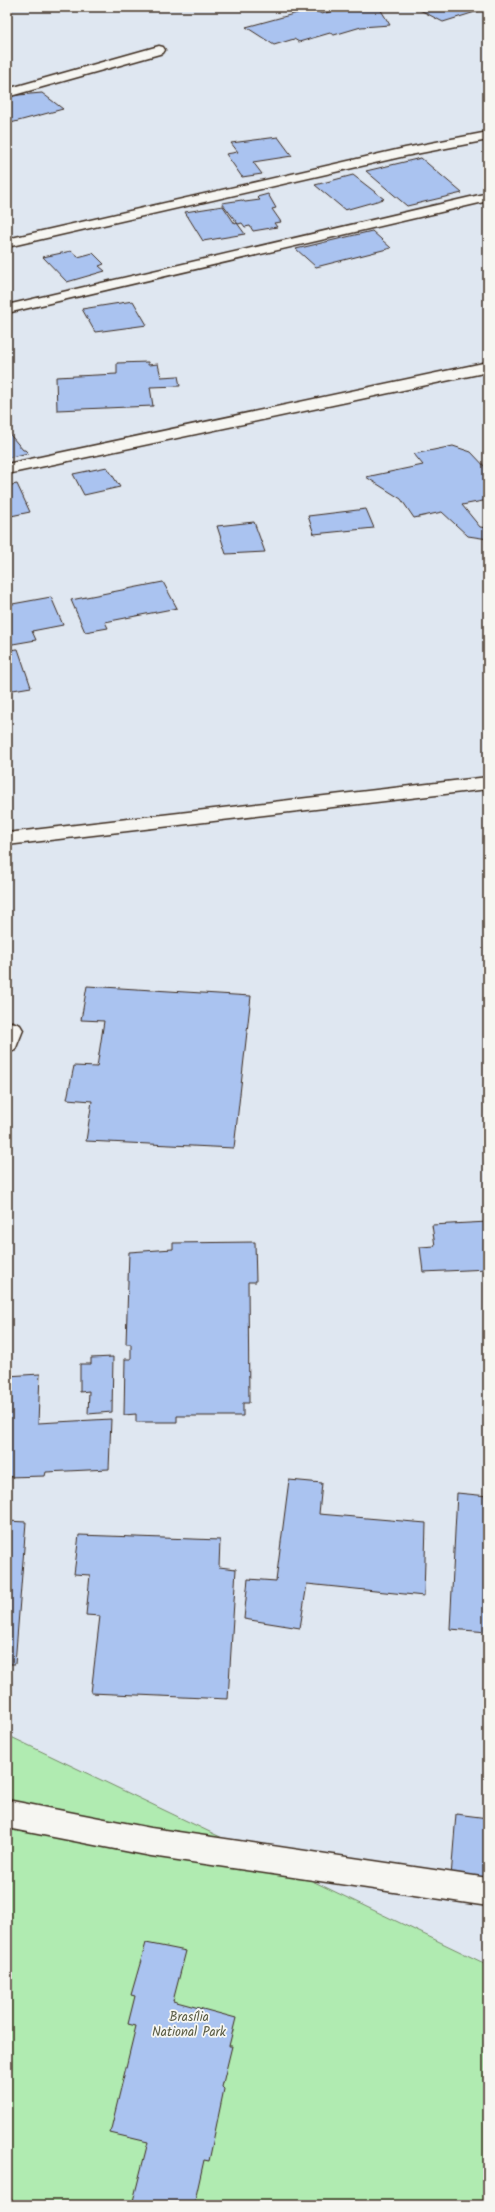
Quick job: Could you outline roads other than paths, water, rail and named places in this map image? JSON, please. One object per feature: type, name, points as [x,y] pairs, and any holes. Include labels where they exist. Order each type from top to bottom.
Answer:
[{"type":"street","points":[[7,93],[159,50]]},
{"type":"street","points":[[7,243],[405,152],[488,136]]},
{"type":"street","points":[[7,309],[488,197]]},
{"type":"street","points":[[7,469],[488,366]]},
{"type":"street","points":[[7,839],[488,783]]},
{"type":"street","points":[[7,1814],[151,1842],[488,1892]]},
{"type":"park label","name":"Brasília National Park","points":[[189,2024]]}]
